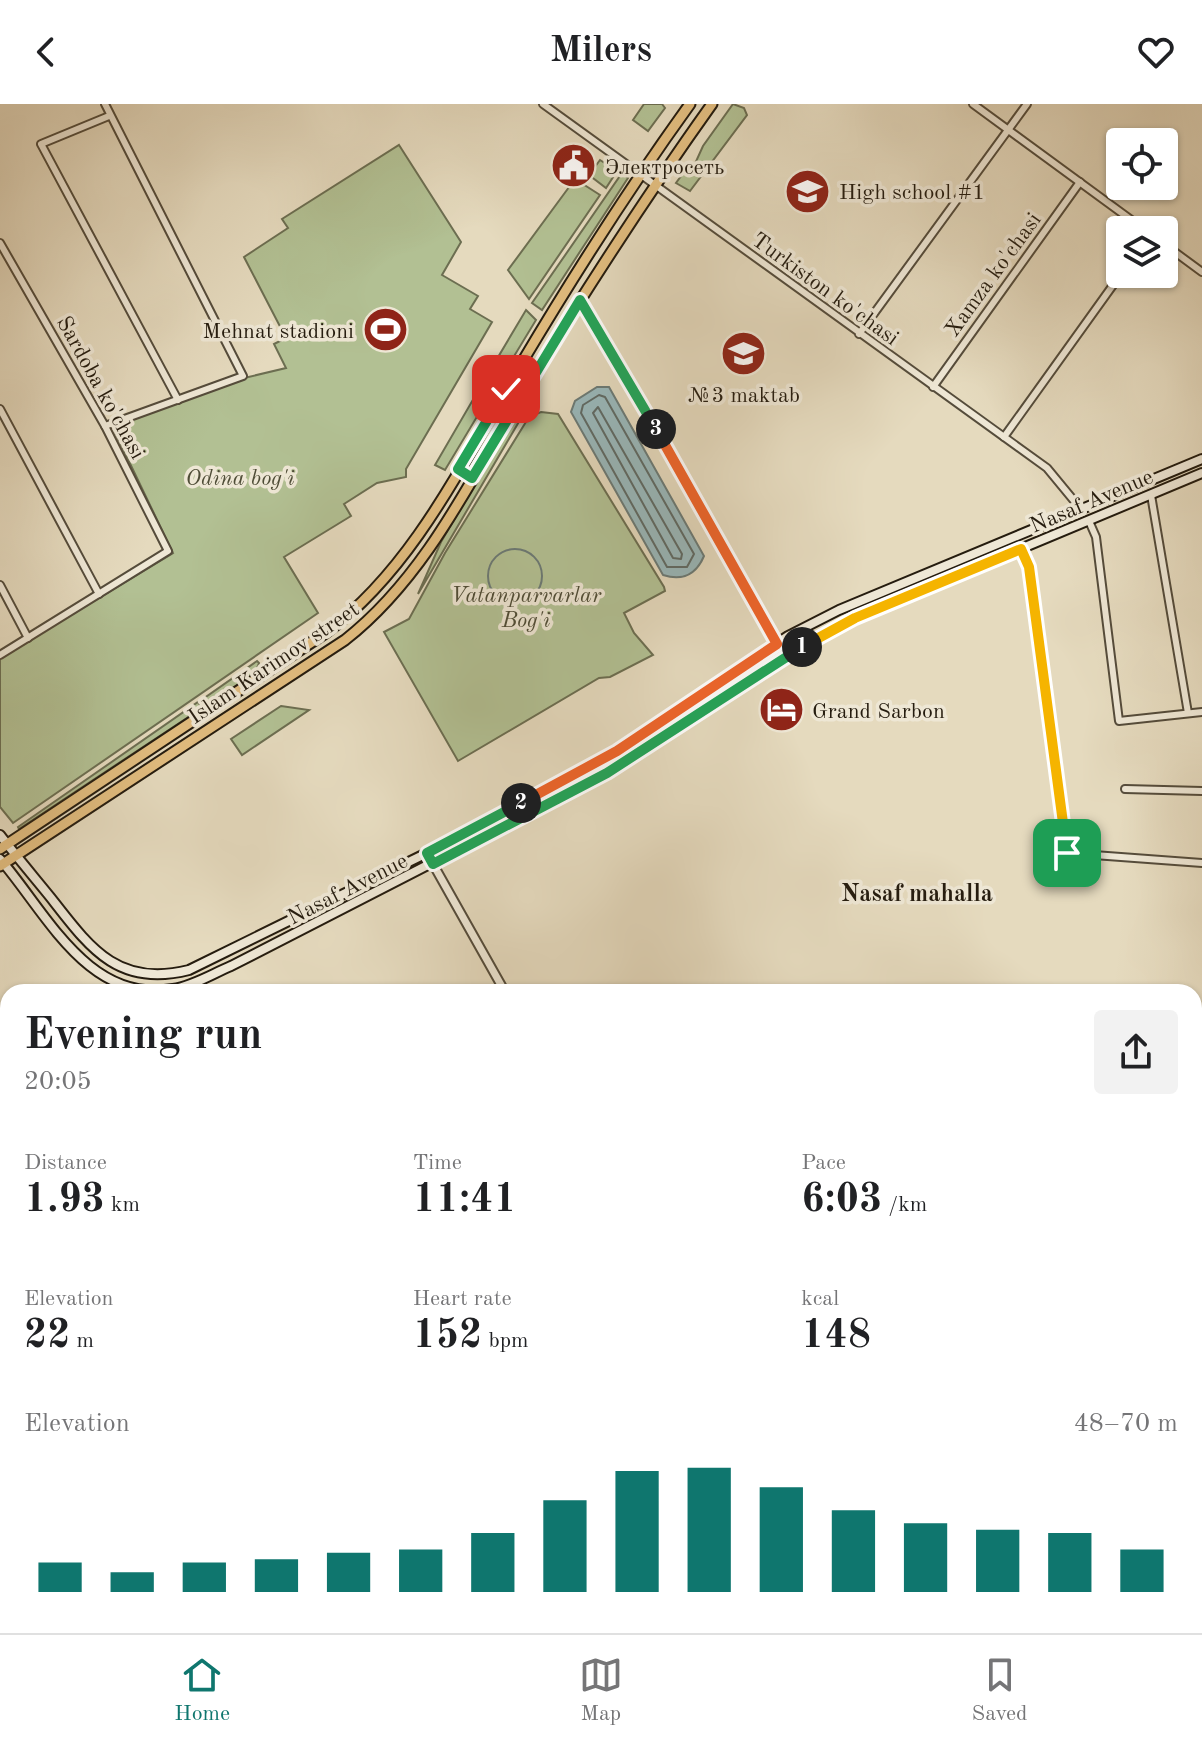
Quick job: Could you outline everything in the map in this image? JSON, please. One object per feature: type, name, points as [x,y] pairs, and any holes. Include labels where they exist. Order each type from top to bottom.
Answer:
[{"type":"main road","name":"Islam Karimov street","points":[[4,846],[349,616],[365,602],[415,538],[639,176],[690,104]]},
{"type":"main road","name":"Islam Karimov street","points":[[1,863],[369,622],[421,561],[580,300],[712,104]]},
{"type":"main road","name":"Nasaf Avenue","points":[[0,835],[4,846],[17,855],[88,944],[125,969],[157,976],[181,972],[274,930],[427,853],[617,751],[777,644],[839,610],[1202,459]]},
{"type":"main road","points":[[458,469],[472,478]]},
{"type":"main road","name":"Nasaf Avenue","points":[[188,984],[280,941],[607,773],[798,649],[855,618],[1202,473]]},
{"type":"main road","name":"Nasaf Avenue","points":[[1,863],[86,964],[121,984]]},
{"type":"main road","points":[[274,930],[280,941]]},
{"type":"street","points":[[105,104],[243,376],[105,426]]},
{"type":"street","name":"Turkiston ko'chasi","points":[[543,104],[1047,468],[1080,508]]},
{"type":"street","points":[[973,104],[1126,216]]},
{"type":"street","points":[[859,334],[1027,104]]},
{"type":"street","points":[[109,116],[41,144],[178,400]]},
{"type":"street","name":"Xamza ko'chasi","points":[[933,387],[1080,182]]},
{"type":"street","name":"Sardoba ko'chasi","points":[[0,243],[105,426],[168,551],[99,594]]},
{"type":"street","points":[[1178,254],[1202,272]]},
{"type":"street","points":[[1004,437],[1111,288]]},
{"type":"street","points":[[580,300],[777,644]]},
{"type":"street","points":[[0,409],[2,418],[99,594],[0,655]]},
{"type":"street","points":[[1151,495],[1188,713]]},
{"type":"street","points":[[1089,521],[1096,537],[1119,721],[1202,712]]},
{"type":"street","points":[[1021,549],[1029,567],[1067,853],[1202,863]]},
{"type":"street","points":[[0,585],[28,638]]},
{"type":"street","points":[[1125,789],[1202,791]]},
{"type":"street","points":[[427,853],[500,984]]},
{"type":"green space","points":[[644,104],[662,104],[665,108],[648,131],[633,120]]},
{"type":"green space","points":[[733,104],[744,108],[747,115],[690,191],[676,183],[687,168],[694,166],[703,146]]},
{"type":"green space","name":"Odina bog'i","points":[[399,145],[461,242],[442,275],[478,296],[470,309],[492,322],[406,469],[406,477],[377,483],[344,504],[351,516],[284,557],[318,613],[13,823],[0,807],[0,658],[173,553],[112,426],[240,379],[286,368],[274,344],[286,338],[244,257],[288,228],[282,219]]},
{"type":"green space","points":[[600,160],[617,171],[606,188],[589,175]]},
{"type":"green space","points":[[622,173],[628,178],[542,310],[532,303]]},
{"type":"green space","points":[[575,179],[600,195],[529,299],[508,270]]},
{"type":"green space","points":[[526,310],[536,320],[499,381],[488,374]]},
{"type":"green space","points":[[485,379],[496,385],[445,470],[435,465]]},
{"type":"green space","points":[[525,407],[418,594],[441,542],[519,409]]},
{"type":"green space","name":"Vatanparvarlar Bog'i","points":[[541,412],[558,414],[664,587],[665,591],[624,613],[634,633],[653,655],[610,677],[599,678],[458,761],[384,632],[409,619],[445,553],[529,417]]},
{"type":"green space","points":[[257,661],[255,673],[208,705],[203,699]]},
{"type":"green space","points":[[198,702],[202,708],[19,829],[18,827]]},
{"type":"green space","points":[[281,706],[309,710],[242,755],[231,739]]},
{"type":"water","points":[[597,387],[609,387],[704,556],[688,575],[663,575],[571,412],[575,401]]},
{"type":"waterway","points":[[515,549],[534,557],[542,576],[534,595],[515,603],[496,595],[488,576],[496,557],[515,549]]},
{"type":"place","name":"Электросеть","points":[[574,166]]},
{"type":"place","name":"High school #1","points":[[808,191]]},
{"type":"place","name":"Mehnat stadioni","points":[[385,330]]},
{"type":"place","name":"№3 maktab","points":[[744,353]]},
{"type":"place","name":"Grand Sarbon","points":[[781,710]]},
{"type":"district","name":"Nasaf mahalla","points":[[917,893]]},
{"type":"route","points":[[506,389],[458,469],[472,478],[580,300],[625,373],[777,644],[617,751],[427,853],[433,864],[650,748],[798,649],[855,618],[1021,549],[1029,567],[1067,853]]}]
